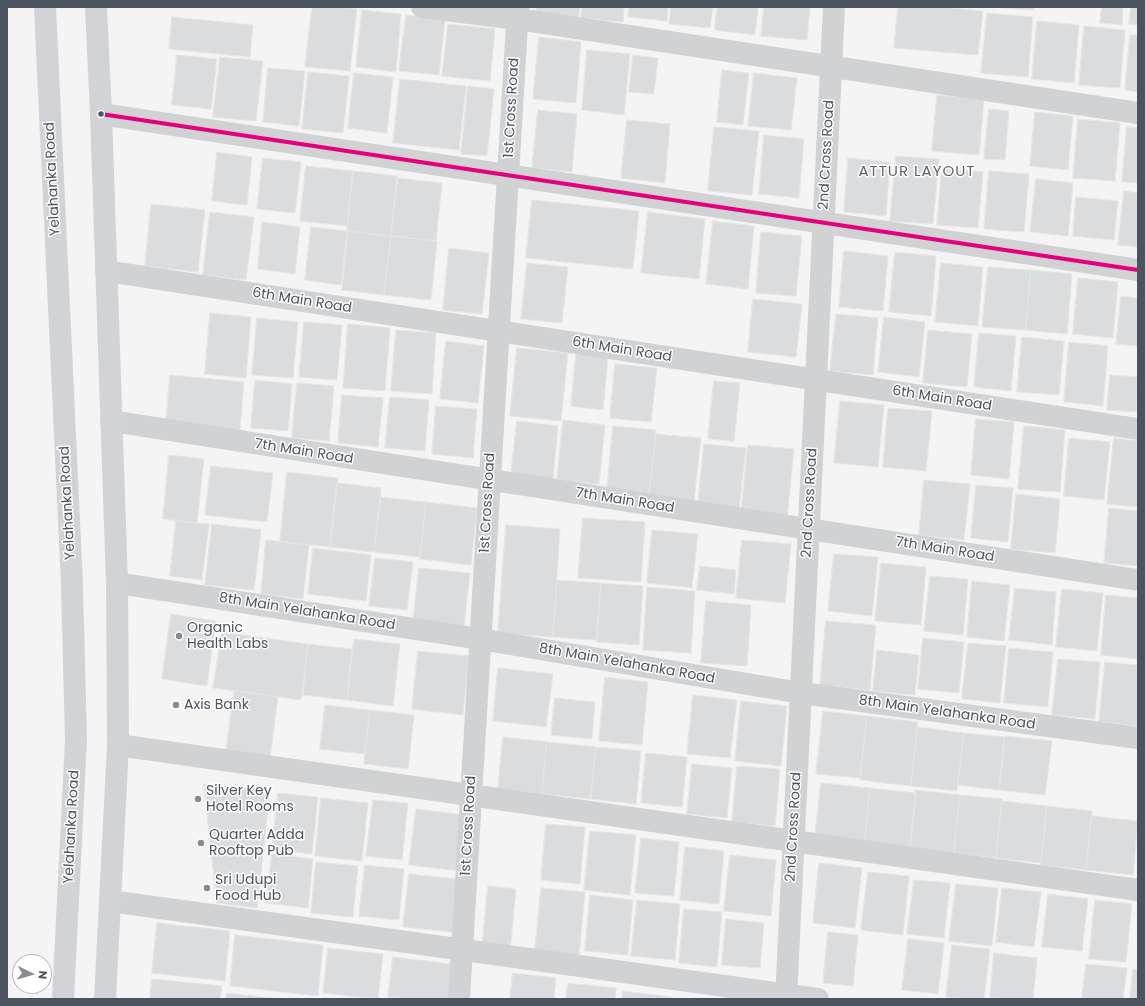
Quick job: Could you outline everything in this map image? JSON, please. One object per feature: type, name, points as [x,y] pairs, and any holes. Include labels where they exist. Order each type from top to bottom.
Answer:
[{"type":"main road","name":"Yelahanka Road","points":[[45,7],[72,585],[76,740],[63,999]]},
{"type":"main road","points":[[96,7],[102,114],[116,583],[118,745],[105,999]]},
{"type":"street","points":[[422,7],[518,13],[831,67],[1138,113]]},
{"type":"street","name":"2nd Cross Road","points":[[786,997],[834,7]]},
{"type":"street","name":"1st Cross Road","points":[[459,999],[518,13]]},
{"type":"street","points":[[102,114],[1138,270]]},
{"type":"street","name":"6th Main Road","points":[[106,271],[1138,429]]},
{"type":"street","name":"7th Main Road","points":[[111,421],[1138,580]]},
{"type":"street","name":"8th Main Yelahanka Road","points":[[116,583],[480,639],[801,693],[1138,738]]},
{"type":"street","points":[[118,745],[1138,890]]},
{"type":"street","points":[[110,901],[462,949],[786,997],[818,999]]},
{"type":"building","points":[[312,7],[357,9],[350,71],[305,67]]},
{"type":"building","points":[[537,7],[580,7],[578,19],[537,14]]},
{"type":"building","points":[[582,7],[624,7],[623,22],[581,18]]},
{"type":"building","points":[[629,7],[668,7],[667,21],[628,17]]},
{"type":"building","points":[[671,7],[713,7],[710,28],[669,24]]},
{"type":"building","points":[[717,7],[758,7],[755,35],[715,30]]},
{"type":"building","points":[[764,7],[810,7],[807,40],[761,36]]},
{"type":"building","points":[[898,7],[938,7],[983,11],[978,55],[894,48]]},
{"type":"building","points":[[994,7],[1034,7],[1034,10]]},
{"type":"building","points":[[1102,7],[1123,7],[1122,25],[1100,23]]},
{"type":"building","points":[[1131,7],[1138,7],[1138,25],[1129,24]]},
{"type":"building","points":[[362,10],[401,14],[396,72],[356,67]]},
{"type":"building","points":[[987,13],[1033,17],[1028,77],[981,73]]},
{"type":"building","points":[[406,15],[445,19],[439,75],[399,71]]},
{"type":"building","points":[[172,17],[253,25],[250,57],[169,49]]},
{"type":"building","points":[[1037,21],[1079,25],[1074,83],[1032,79]]},
{"type":"building","points":[[448,24],[495,29],[490,81],[442,76]]},
{"type":"building","points":[[1084,26],[1125,30],[1120,88],[1079,85]]},
{"type":"building","points":[[1130,35],[1138,35],[1138,92],[1125,90]]},
{"type":"building","points":[[539,37],[581,42],[576,103],[533,99]]},
{"type":"building","points":[[587,50],[630,54],[624,115],[582,110]]},
{"type":"building","points":[[177,55],[217,59],[211,109],[172,105]]},
{"type":"building","points":[[633,55],[658,58],[654,94],[629,92]]},
{"type":"building","points":[[220,57],[263,61],[256,121],[213,117]]},
{"type":"building","points":[[268,68],[305,71],[299,126],[263,122]]},
{"type":"building","points":[[722,70],[749,73],[743,125],[717,122]]},
{"type":"building","points":[[308,72],[349,76],[343,133],[302,129]]},
{"type":"building","points":[[354,73],[393,77],[387,133],[348,128]]},
{"type":"building","points":[[754,73],[797,78],[791,130],[748,126]]},
{"type":"building","points":[[400,79],[466,86],[459,150],[393,143]]},
{"type":"building","points":[[468,86],[494,89],[487,156],[461,154]]},
{"type":"building","points":[[937,95],[984,100],[979,155],[932,151]]},
{"type":"building","points":[[989,109],[1009,111],[1005,160],[984,159]]},
{"type":"building","points":[[538,110],[577,114],[572,172],[532,168]]},
{"type":"building","points":[[1035,112],[1073,116],[1068,170],[1030,166]]},
{"type":"building","points":[[1078,119],[1120,123],[1115,181],[1073,178]]},
{"type":"building","points":[[627,120],[670,124],[665,183],[621,178]]},
{"type":"building","points":[[714,127],[759,131],[752,195],[708,191]]},
{"type":"building","points":[[1127,127],[1138,128],[1138,183],[1122,182]]},
{"type":"building","points":[[764,135],[804,139],[799,198],[759,194]]},
{"type":"building","points":[[217,152],[252,157],[247,205],[212,201]]},
{"type":"building","points":[[896,156],[939,159],[933,224],[890,221]]},
{"type":"building","points":[[263,158],[301,162],[295,213],[257,209]]},
{"type":"building","points":[[848,158],[890,162],[886,216],[844,212]]},
{"type":"building","points":[[306,166],[353,171],[347,226],[300,221]]},
{"type":"building","points":[[942,168],[983,172],[978,228],[937,225]]},
{"type":"building","points":[[353,171],[398,176],[391,236],[347,231]]},
{"type":"building","points":[[989,171],[1029,174],[1024,232],[984,229]]},
{"type":"building","points":[[397,178],[442,183],[436,241],[391,236]]},
{"type":"building","points":[[1036,179],[1073,183],[1068,236],[1030,232]]},
{"type":"building","points":[[1124,191],[1138,193],[1138,247],[1118,245]]},
{"type":"building","points":[[1076,197],[1118,201],[1114,240],[1073,236]]},
{"type":"building","points":[[532,200],[639,211],[633,269],[526,258]]},
{"type":"building","points":[[151,204],[205,210],[198,272],[145,266]]},
{"type":"building","points":[[210,212],[254,217],[246,280],[203,275]]},
{"type":"building","points":[[648,212],[705,219],[699,279],[641,273]]},
{"type":"building","points":[[713,221],[754,226],[748,289],[706,284]]},
{"type":"building","points":[[262,222],[300,227],[295,274],[258,269]]},
{"type":"building","points":[[311,227],[347,231],[341,285],[305,280]]},
{"type":"building","points":[[348,231],[391,236],[384,295],[342,290]]},
{"type":"building","points":[[761,232],[802,236],[796,296],[756,293]]},
{"type":"building","points":[[391,236],[437,241],[431,300],[384,295]]},
{"type":"building","points":[[449,248],[489,253],[482,314],[443,310]]},
{"type":"building","points":[[844,251],[888,256],[883,311],[839,307]]},
{"type":"building","points":[[895,252],[936,256],[931,316],[889,312]]},
{"type":"building","points":[[527,263],[568,267],[562,323],[521,319]]},
{"type":"building","points":[[941,263],[983,267],[978,326],[935,322]]},
{"type":"building","points":[[988,267],[1031,270],[1026,330],[982,327]]},
{"type":"building","points":[[1031,270],[1072,274],[1067,334],[1026,330]]},
{"type":"building","points":[[1078,278],[1118,282],[1113,338],[1073,334]]},
{"type":"building","points":[[1121,296],[1138,298],[1138,346],[1116,344]]},
{"type":"building","points":[[753,299],[802,304],[796,357],[748,352]]},
{"type":"building","points":[[210,313],[251,317],[246,378],[205,374]]},
{"type":"building","points":[[836,314],[878,318],[873,375],[830,371]]},
{"type":"building","points":[[884,317],[925,322],[919,377],[878,372]]},
{"type":"building","points":[[257,318],[298,322],[293,378],[252,375]]},
{"type":"building","points":[[304,322],[342,325],[337,380],[299,377]]},
{"type":"building","points":[[348,324],[390,328],[385,391],[343,388]]},
{"type":"building","points":[[396,330],[436,333],[432,394],[391,391]]},
{"type":"building","points":[[928,330],[972,334],[967,387],[923,383]]},
{"type":"building","points":[[979,333],[1016,336],[1011,391],[974,387]]},
{"type":"building","points":[[1022,337],[1064,341],[1059,395],[1017,392]]},
{"type":"building","points":[[446,341],[484,346],[478,403],[440,399]]},
{"type":"building","points":[[1069,342],[1108,346],[1103,406],[1064,402]]},
{"type":"building","points":[[517,348],[568,353],[561,421],[510,416]]},
{"type":"building","points":[[576,354],[608,357],[603,410],[571,406]]},
{"type":"building","points":[[615,364],[657,368],[651,422],[610,418]]},
{"type":"building","points":[[170,375],[244,382],[240,430],[166,423]]},
{"type":"building","points":[[1110,375],[1138,377],[1136,412],[1107,410]]},
{"type":"building","points":[[255,380],[292,384],[288,431],[251,428]]},
{"type":"building","points":[[714,381],[740,383],[734,441],[708,439]]},
{"type":"building","points":[[297,383],[334,386],[329,441],[292,438]]},
{"type":"building","points":[[342,395],[383,398],[378,447],[338,443]]},
{"type":"building","points":[[390,397],[429,400],[425,451],[385,448]]},
{"type":"building","points":[[840,401],[884,405],[878,467],[834,463]]},
{"type":"building","points":[[436,406],[477,409],[473,458],[432,454]]},
{"type":"building","points":[[888,408],[932,411],[926,471],[883,467]]},
{"type":"building","points":[[976,419],[1014,422],[1009,479],[971,475]]},
{"type":"building","points":[[563,420],[605,425],[599,484],[557,480]]},
{"type":"building","points":[[517,421],[558,426],[553,479],[511,474]]},
{"type":"building","points":[[613,426],[656,430],[649,496],[607,491]]},
{"type":"building","points":[[1024,426],[1065,430],[1060,492],[1018,489]]},
{"type":"building","points":[[656,434],[701,438],[694,501],[649,497]]},
{"type":"building","points":[[1069,438],[1110,442],[1104,500],[1064,496]]},
{"type":"building","points":[[1114,438],[1138,441],[1138,507],[1107,504]]},
{"type":"building","points":[[704,444],[746,448],[739,508],[698,504]]},
{"type":"building","points":[[748,445],[794,449],[787,519],[741,514]]},
{"type":"building","points":[[169,455],[204,459],[197,523],[163,519]]},
{"type":"building","points":[[211,466],[273,473],[267,522],[205,515]]},
{"type":"building","points":[[287,472],[338,478],[330,547],[280,542]]},
{"type":"building","points":[[924,480],[970,484],[964,540],[919,535]]},
{"type":"building","points":[[337,483],[381,488],[374,552],[330,547]]},
{"type":"building","points":[[976,485],[1013,488],[1008,542],[971,538]]},
{"type":"building","points":[[1016,494],[1060,499],[1055,553],[1011,549]]},
{"type":"building","points":[[381,497],[426,502],[420,557],[374,552]]},
{"type":"building","points":[[426,502],[477,508],[471,565],[420,559]]},
{"type":"building","points":[[1109,508],[1138,511],[1138,566],[1104,563]]},
{"type":"building","points":[[583,518],[645,522],[641,582],[578,578]]},
{"type":"building","points":[[176,521],[209,524],[202,580],[170,576]]},
{"type":"building","points":[[212,524],[261,530],[254,590],[205,585]]},
{"type":"building","points":[[506,525],[560,529],[553,637],[498,633]]},
{"type":"building","points":[[652,530],[698,534],[692,588],[647,583]]},
{"type":"building","points":[[266,540],[309,545],[303,599],[261,594]]},
{"type":"building","points":[[742,540],[791,544],[785,603],[736,598]]},
{"type":"building","points":[[313,548],[371,555],[366,601],[308,594]]},
{"type":"building","points":[[834,554],[878,557],[872,616],[828,611]]},
{"type":"building","points":[[375,558],[413,562],[407,610],[369,606]]},
{"type":"building","points":[[881,563],[926,567],[921,625],[875,621]]},
{"type":"building","points":[[700,566],[736,570],[734,594],[697,590]]},
{"type":"building","points":[[419,568],[470,573],[464,627],[413,622]]},
{"type":"building","points":[[930,576],[968,579],[963,635],[924,631]]},
{"type":"building","points":[[557,580],[601,583],[596,640],[553,637]]},
{"type":"building","points":[[972,581],[1010,585],[1004,641],[967,637]]},
{"type":"building","points":[[601,583],[643,586],[639,645],[597,642]]},
{"type":"building","points":[[647,587],[695,591],[691,653],[643,650]]},
{"type":"building","points":[[1015,588],[1056,592],[1052,645],[1009,640]]},
{"type":"building","points":[[1062,589],[1103,593],[1097,651],[1056,647]]},
{"type":"building","points":[[1106,595],[1138,598],[1138,659],[1101,655]]},
{"type":"building","points":[[706,601],[751,605],[747,666],[701,663]]},
{"type":"building","points":[[171,614],[216,621],[207,686],[162,679]]},
{"type":"building","points":[[826,621],[876,625],[870,690],[820,685]]},
{"type":"building","points":[[222,632],[308,644],[301,700],[213,688]]},
{"type":"building","points":[[923,638],[964,642],[959,693],[918,689]]},
{"type":"building","points":[[354,639],[400,644],[393,706],[347,700]]},
{"type":"building","points":[[968,643],[1006,646],[1000,703],[962,699]]},
{"type":"building","points":[[308,644],[352,649],[347,700],[303,695]]},
{"type":"building","points":[[1009,648],[1053,652],[1048,707],[1004,703]]},
{"type":"building","points":[[877,650],[919,655],[915,695],[873,691]]},
{"type":"building","points":[[418,651],[469,656],[463,715],[412,709]]},
{"type":"building","points":[[1058,659],[1100,662],[1095,719],[1052,715]]},
{"type":"building","points":[[1105,662],[1138,665],[1138,726],[1099,722]]},
{"type":"building","points":[[498,668],[553,674],[546,727],[493,721]]},
{"type":"building","points":[[605,677],[648,682],[642,745],[599,741]]},
{"type":"building","points":[[234,691],[278,697],[270,758],[226,752]]},
{"type":"building","points":[[693,695],[737,700],[730,758],[687,754]]},
{"type":"building","points":[[555,698],[595,702],[592,739],[551,735]]},
{"type":"building","points":[[741,701],[787,706],[781,766],[735,761]]},
{"type":"building","points":[[325,705],[370,710],[365,754],[320,749]]},
{"type":"building","points":[[370,710],[414,715],[408,769],[364,764]]},
{"type":"building","points":[[823,711],[867,716],[860,778],[816,774]]},
{"type":"building","points":[[867,716],[918,722],[911,786],[860,780]]},
{"type":"building","points":[[918,727],[964,733],[957,791],[911,786]]},
{"type":"building","points":[[964,733],[1005,737],[999,790],[958,785]]},
{"type":"building","points":[[1005,736],[1052,741],[1045,795],[999,790]]},
{"type":"building","points":[[503,737],[547,742],[542,794],[498,789]]},
{"type":"building","points":[[547,742],[596,747],[591,799],[542,794]]},
{"type":"building","points":[[596,747],[641,751],[636,804],[591,799]]},
{"type":"building","points":[[646,753],[687,757],[682,807],[641,803]]},
{"type":"building","points":[[692,764],[732,768],[727,818],[687,814]]},
{"type":"building","points":[[737,766],[780,769],[775,826],[732,822]]},
{"type":"building","points":[[821,783],[870,788],[865,841],[815,836]]},
{"type":"building","points":[[204,784],[270,791],[257,908],[217,903]]},
{"type":"building","points":[[870,788],[916,793],[910,848],[865,843]]},
{"type":"building","points":[[916,790],[960,795],[954,853],[910,848]]},
{"type":"building","points":[[278,793],[318,797],[312,854],[272,849]]},
{"type":"building","points":[[960,795],[1002,799],[996,858],[954,853]]},
{"type":"building","points":[[321,798],[368,803],[362,861],[315,856]]},
{"type":"building","points":[[373,800],[408,803],[402,860],[366,856]]},
{"type":"building","points":[[1002,801],[1047,806],[1041,863],[996,858]]},
{"type":"building","points":[[1047,806],[1092,811],[1086,870],[1041,865]]},
{"type":"building","points":[[416,809],[466,815],[460,871],[409,865]]},
{"type":"building","points":[[1092,816],[1138,821],[1133,875],[1086,870]]},
{"type":"building","points":[[546,824],[585,827],[580,884],[541,880]]},
{"type":"building","points":[[590,831],[636,835],[630,895],[584,890]]},
{"type":"building","points":[[641,838],[679,842],[674,896],[635,893]]},
{"type":"building","points":[[685,847],[724,851],[719,904],[680,900]]},
{"type":"building","points":[[272,854],[313,859],[308,908],[266,903]]},
{"type":"building","points":[[730,855],[776,860],[771,916],[724,911]]},
{"type":"building","points":[[316,862],[358,866],[353,917],[311,913]]},
{"type":"building","points":[[819,863],[862,868],[855,928],[813,923]]},
{"type":"building","points":[[365,865],[404,869],[399,920],[359,916]]},
{"type":"building","points":[[868,872],[909,876],[903,935],[861,930]]},
{"type":"building","points":[[409,874],[458,879],[452,932],[403,927]]},
{"type":"building","points":[[914,880],[950,883],[944,938],[907,934]]},
{"type":"building","points":[[956,884],[998,888],[992,946],[949,941]]},
{"type":"building","points":[[488,886],[516,889],[510,952],[482,949]]},
{"type":"building","points":[[541,888],[585,892],[579,956],[535,951]]},
{"type":"building","points":[[1002,888],[1041,892],[1034,947],[996,942]]},
{"type":"building","points":[[1048,894],[1088,899],[1082,951],[1042,947]]},
{"type":"building","points":[[590,895],[633,900],[628,955],[585,951]]},
{"type":"building","points":[[637,900],[680,904],[675,960],[631,956]]},
{"type":"building","points":[[1095,900],[1132,904],[1126,962],[1089,959]]},
{"type":"building","points":[[684,909],[722,912],[717,967],[679,963]]},
{"type":"building","points":[[726,919],[764,923],[760,968],[722,965]]},
{"type":"building","points":[[157,923],[230,931],[225,981],[152,973]]},
{"type":"building","points":[[828,932],[858,935],[853,986],[823,983]]},
{"type":"building","points":[[235,935],[323,945],[318,996],[230,986]]},
{"type":"building","points":[[908,939],[944,943],[938,994],[902,990]]},
{"type":"building","points":[[952,945],[990,949],[984,999],[946,997]]},
{"type":"building","points":[[328,948],[383,954],[378,999],[323,993]]},
{"type":"building","points":[[994,953],[1037,958],[1033,999],[990,998]]},
{"type":"building","points":[[393,957],[452,964],[448,999],[407,999],[388,997]]},
{"type":"building","points":[[1086,964],[1127,968],[1123,999],[1082,999]]},
{"type":"building","points":[[1133,969],[1138,970],[1138,999],[1130,999]]},
{"type":"building","points":[[513,973],[556,978],[554,999],[510,999]]},
{"type":"building","points":[[152,979],[222,986],[220,999],[150,999]]},
{"type":"building","points":[[568,983],[616,988],[615,999],[566,999]]},
{"type":"building","points":[[623,991],[672,997],[671,999],[622,999]]},
{"type":"building","points":[[227,993],[280,999],[226,999]]},
{"type":"transit line","points":[[101,114],[1138,270]]},
{"type":"place","name":"Organic Health Labs","points":[[179,636]]},
{"type":"place","name":"Axis Bank","points":[[176,705]]},
{"type":"place","name":"Silver Key Hotel Rooms","points":[[198,799]]},
{"type":"place","name":"Quarter Adda Rooftop Pub","points":[[201,843]]},
{"type":"place","name":"Sri Udupi Food Hub","points":[[207,888]]},
{"type":"district","name":"ATTUR LAYOUT","points":[[917,172]]}]
